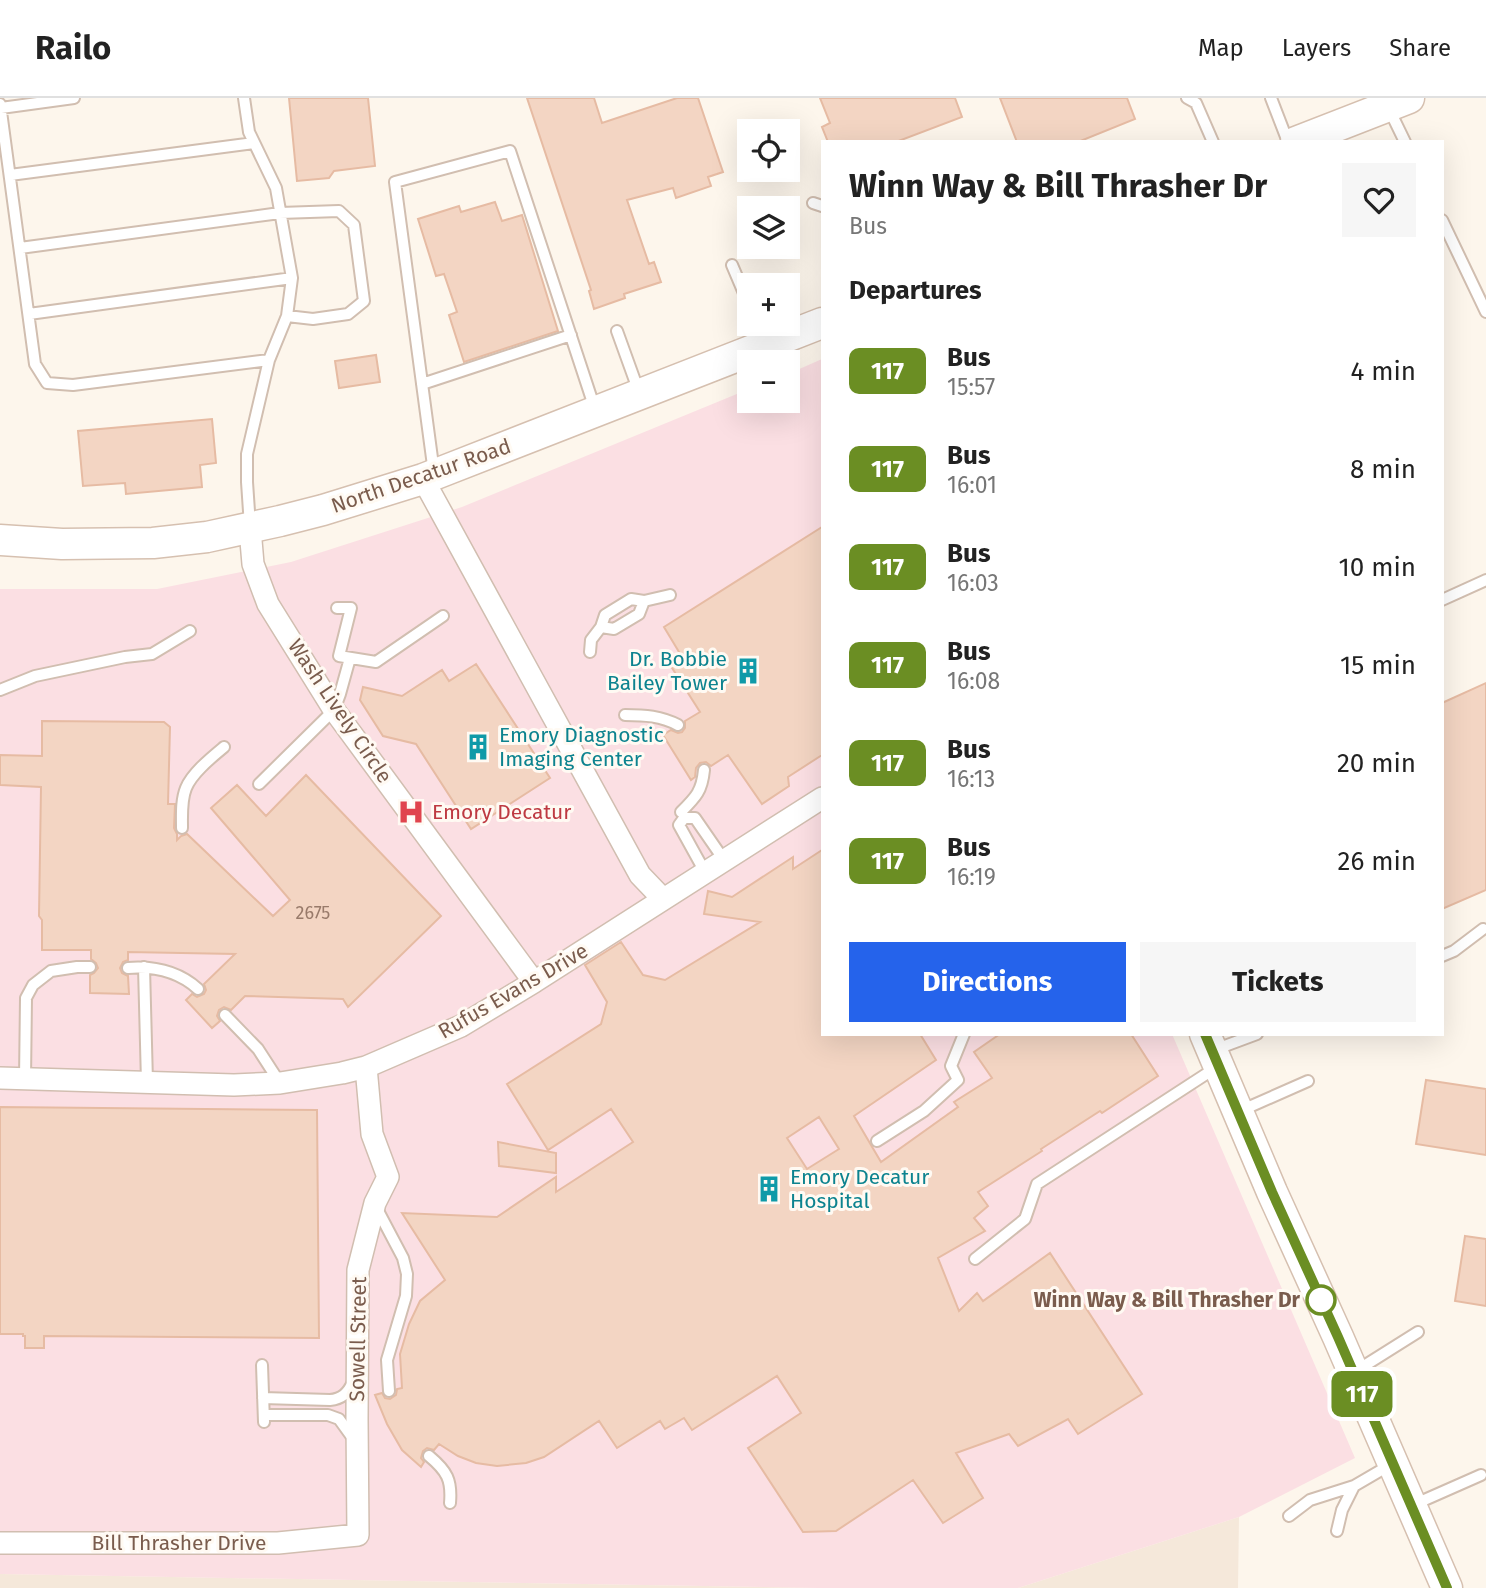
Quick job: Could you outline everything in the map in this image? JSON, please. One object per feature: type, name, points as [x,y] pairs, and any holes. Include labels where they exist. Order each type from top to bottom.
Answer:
[{"type":"main road","points":[[1301,140],[1393,101]]},
{"type":"main road","name":"North Decatur Road","points":[[800,327],[821,323]]},
{"type":"main road","name":"North Decatur Road","points":[[0,540],[62,544],[188,540],[250,529],[324,510],[429,477],[596,412],[640,394],[759,336]]},
{"type":"main road","points":[[1212,1050],[1447,1588]]},
{"type":"street","points":[[429,477],[640,875],[663,899]]},
{"type":"street","name":"Wash Lively Circle","points":[[250,529],[253,564],[268,604],[334,710],[534,982]]},
{"type":"street","name":"Rufus Evans Drive","points":[[0,1078],[234,1085],[280,1083],[366,1067],[461,1026],[821,799]]},
{"type":"street","name":"Sowell Street","points":[[358,1535],[358,1270],[374,1203],[388,1177],[372,1134],[366,1067]]},
{"type":"street","name":"Bill Thrasher Drive","points":[[0,1543],[278,1543],[358,1535]]},
{"type":"lane","points":[[74,98],[1,106],[35,364],[47,383],[73,385],[269,360]]},
{"type":"lane","points":[[244,98],[249,132],[276,188],[292,278],[287,316],[269,360],[247,454],[250,529]]},
{"type":"lane","points":[[1271,98],[1287,140]]},
{"type":"lane","points":[[1194,100],[1212,140]]},
{"type":"lane","points":[[1393,101],[1404,140]]},
{"type":"lane","points":[[10,174],[254,143]]},
{"type":"lane","points":[[429,477],[422,384],[396,182],[510,151],[596,412]]},
{"type":"lane","points":[[20,248],[280,213],[339,211],[354,225],[364,301],[348,314],[313,319],[287,316]]},
{"type":"lane","points":[[1444,224],[1486,312]]},
{"type":"lane","points":[[732,265],[737,277]]},
{"type":"lane","points":[[29,314],[292,278]]},
{"type":"lane","points":[[617,331],[640,394]]},
{"type":"lane","points":[[422,384],[571,335]]},
{"type":"lane","points":[[1444,599],[1486,580]]},
{"type":"lane","points":[[590,652],[591,640],[601,627],[605,615],[631,599],[644,601],[670,594]]},
{"type":"lane","points":[[601,627],[614,629],[639,614],[644,601]]},
{"type":"lane","points":[[337,608],[351,608],[339,656],[376,662],[443,616]]},
{"type":"lane","points":[[0,690],[35,676],[152,654],[190,631]]},
{"type":"lane","points":[[259,784],[334,710],[350,658]]},
{"type":"lane","points":[[625,715],[645,715],[666,719],[678,725]]},
{"type":"lane","points":[[182,828],[186,787],[202,767],[224,747]]},
{"type":"lane","points":[[681,812],[697,796],[703,785],[704,770]]},
{"type":"lane","points":[[705,872],[680,825],[684,818],[695,818],[724,860]]},
{"type":"lane","points":[[1444,955],[1454,951],[1483,929]]},
{"type":"lane","points":[[24,1079],[26,998],[33,985],[51,971],[90,967]]},
{"type":"lane","points":[[144,967],[146,1082]]},
{"type":"lane","points":[[128,968],[144,967],[173,973],[198,989]]},
{"type":"lane","points":[[225,1015],[258,1049],[280,1083]]},
{"type":"lane","points":[[877,1141],[924,1111],[958,1080],[951,1066],[963,1036]]},
{"type":"lane","points":[[975,1259],[1025,1219],[1037,1184],[1212,1050],[1251,1036]]},
{"type":"lane","points":[[1238,1111],[1308,1081]]},
{"type":"lane","points":[[374,1203],[403,1258],[407,1274],[406,1296],[387,1360],[389,1391]]},
{"type":"lane","points":[[1353,1373],[1418,1332]]},
{"type":"lane","points":[[262,1365],[264,1418],[328,1415],[339,1419],[345,1425],[357,1447]]},
{"type":"lane","points":[[263,1398],[338,1399],[345,1396],[357,1373]]},
{"type":"lane","points":[[429,1456],[440,1466],[452,1486],[450,1503]]},
{"type":"lane","points":[[1289,1516],[1310,1500],[1354,1486],[1393,1464]]},
{"type":"lane","points":[[1411,1506],[1481,1475]]},
{"type":"lane","points":[[1337,1531],[1342,1510],[1354,1486]]},
{"type":"shaded area","name":"Emory Decatur","points":[[821,359],[821,1036],[1173,1036],[1355,1458],[1239,1517],[1018,1588],[818,1588],[0,1574],[0,589],[157,589],[291,562],[462,507],[737,394],[737,413],[800,413],[800,369]]},
{"type":"shaded area","points":[[1239,1517],[1238,1588],[1018,1588]]},
{"type":"shaded area","points":[[0,1574],[818,1588],[0,1588]]},
{"type":"building","points":[[289,98],[368,98],[375,166],[334,171],[329,178],[297,181]]},
{"type":"building","points":[[527,98],[594,98],[602,123],[677,98],[698,98],[723,172],[708,177],[711,186],[676,198],[673,188],[627,200],[649,264],[654,262],[661,282],[624,294],[625,298],[594,309],[589,291],[591,290]]},
{"type":"building","points":[[820,98],[955,98],[962,117],[901,140],[827,140],[822,127],[830,123]]},
{"type":"building","points":[[1000,98],[1127,98],[1135,119],[1083,140],[1016,140]]},
{"type":"building","points":[[495,202],[502,221],[522,215],[558,331],[464,362],[449,315],[457,312],[444,274],[436,276],[418,219],[459,206],[461,212]]},
{"type":"building","points":[[376,355],[380,382],[339,388],[335,361]]},
{"type":"building","points":[[212,419],[216,463],[200,465],[202,487],[126,494],[125,483],[83,486],[78,431]]},
{"type":"building","name":"Dr. Bobbie Bailey Tower","points":[[821,528],[821,756],[788,777],[789,786],[762,804],[728,755],[711,766],[706,762],[700,763],[695,777],[691,780],[663,735],[671,730],[682,732],[685,721],[700,712],[667,660],[679,652],[664,627]]},
{"type":"building","name":"Emory Diagnostic Imaging Center","points":[[476,664],[550,778],[471,829],[416,744],[383,736],[360,700],[363,687],[402,696],[442,670],[449,681]]},
{"type":"building","points":[[1486,683],[1486,890],[1444,908],[1444,702]]},
{"type":"building","points":[[42,721],[164,722],[170,727],[168,804],[175,804],[174,828],[177,840],[187,834],[273,916],[290,900],[211,808],[237,785],[266,816],[306,775],[441,916],[348,1007],[343,999],[245,996],[231,1010],[224,1007],[219,1010],[217,1016],[220,1021],[212,1028],[186,1000],[192,994],[197,997],[204,994],[204,984],[235,954],[128,952],[128,960],[123,962],[120,968],[122,973],[128,976],[129,994],[90,993],[90,975],[98,968],[91,959],[91,950],[42,950],[42,920],[39,916],[41,787],[0,785],[0,755],[42,756]]},
{"type":"building","name":"Emory Decatur Hospital","points":[[821,851],[821,1036],[921,1036],[936,1060],[854,1116],[881,1162],[958,1107],[954,1102],[992,1078],[974,1052],[997,1036],[1132,1036],[1158,1076],[978,1192],[988,1206],[974,1218],[985,1231],[938,1258],[959,1311],[977,1293],[983,1301],[1050,1253],[1142,1394],[1078,1434],[1068,1419],[1018,1446],[1009,1434],[956,1453],[983,1498],[943,1523],[913,1480],[836,1531],[803,1532],[748,1448],[801,1413],[777,1376],[692,1430],[684,1418],[665,1429],[660,1421],[617,1448],[599,1421],[544,1457],[526,1463],[497,1466],[476,1463],[439,1444],[434,1450],[427,1448],[423,1451],[421,1458],[424,1462],[421,1467],[402,1450],[375,1395],[382,1393],[385,1398],[390,1399],[396,1395],[397,1389],[402,1388],[400,1354],[409,1324],[420,1301],[445,1280],[402,1213],[497,1217],[556,1177],[556,1192],[633,1142],[611,1109],[548,1150],[507,1084],[601,1024],[607,1002],[585,965],[621,942],[643,975],[665,980],[760,922],[704,914],[708,891],[732,897],[793,857],[793,869]],"holes":[[[819,1117],[839,1149],[807,1169],[787,1138]]]},
{"type":"building","points":[[1426,1080],[1486,1089],[1486,1155],[1416,1144]]},
{"type":"building","points":[[0,1107],[317,1110],[319,1338],[44,1336],[44,1348],[25,1348],[23,1334],[0,1334]]},
{"type":"building","points":[[498,1142],[556,1153],[556,1173],[499,1166]]},
{"type":"building","points":[[1465,1236],[1486,1239],[1486,1306],[1455,1301]]},
{"type":"bus line","name":"117","points":[[1206,1036],[1447,1588]]},
{"type":"place","name":"Dr. Bobbie Bailey Tower","points":[[748,671]]},
{"type":"place","name":"Emory Diagnostic Imaging Center","points":[[478,747]]},
{"type":"place","name":"Emory Decatur","points":[[411,812]]},
{"type":"place","name":"Emory Decatur Hospital","points":[[769,1189]]},
{"type":"place","name":"Winn Way & Bill Thrasher Dr","points":[[1321,1300]]}]
